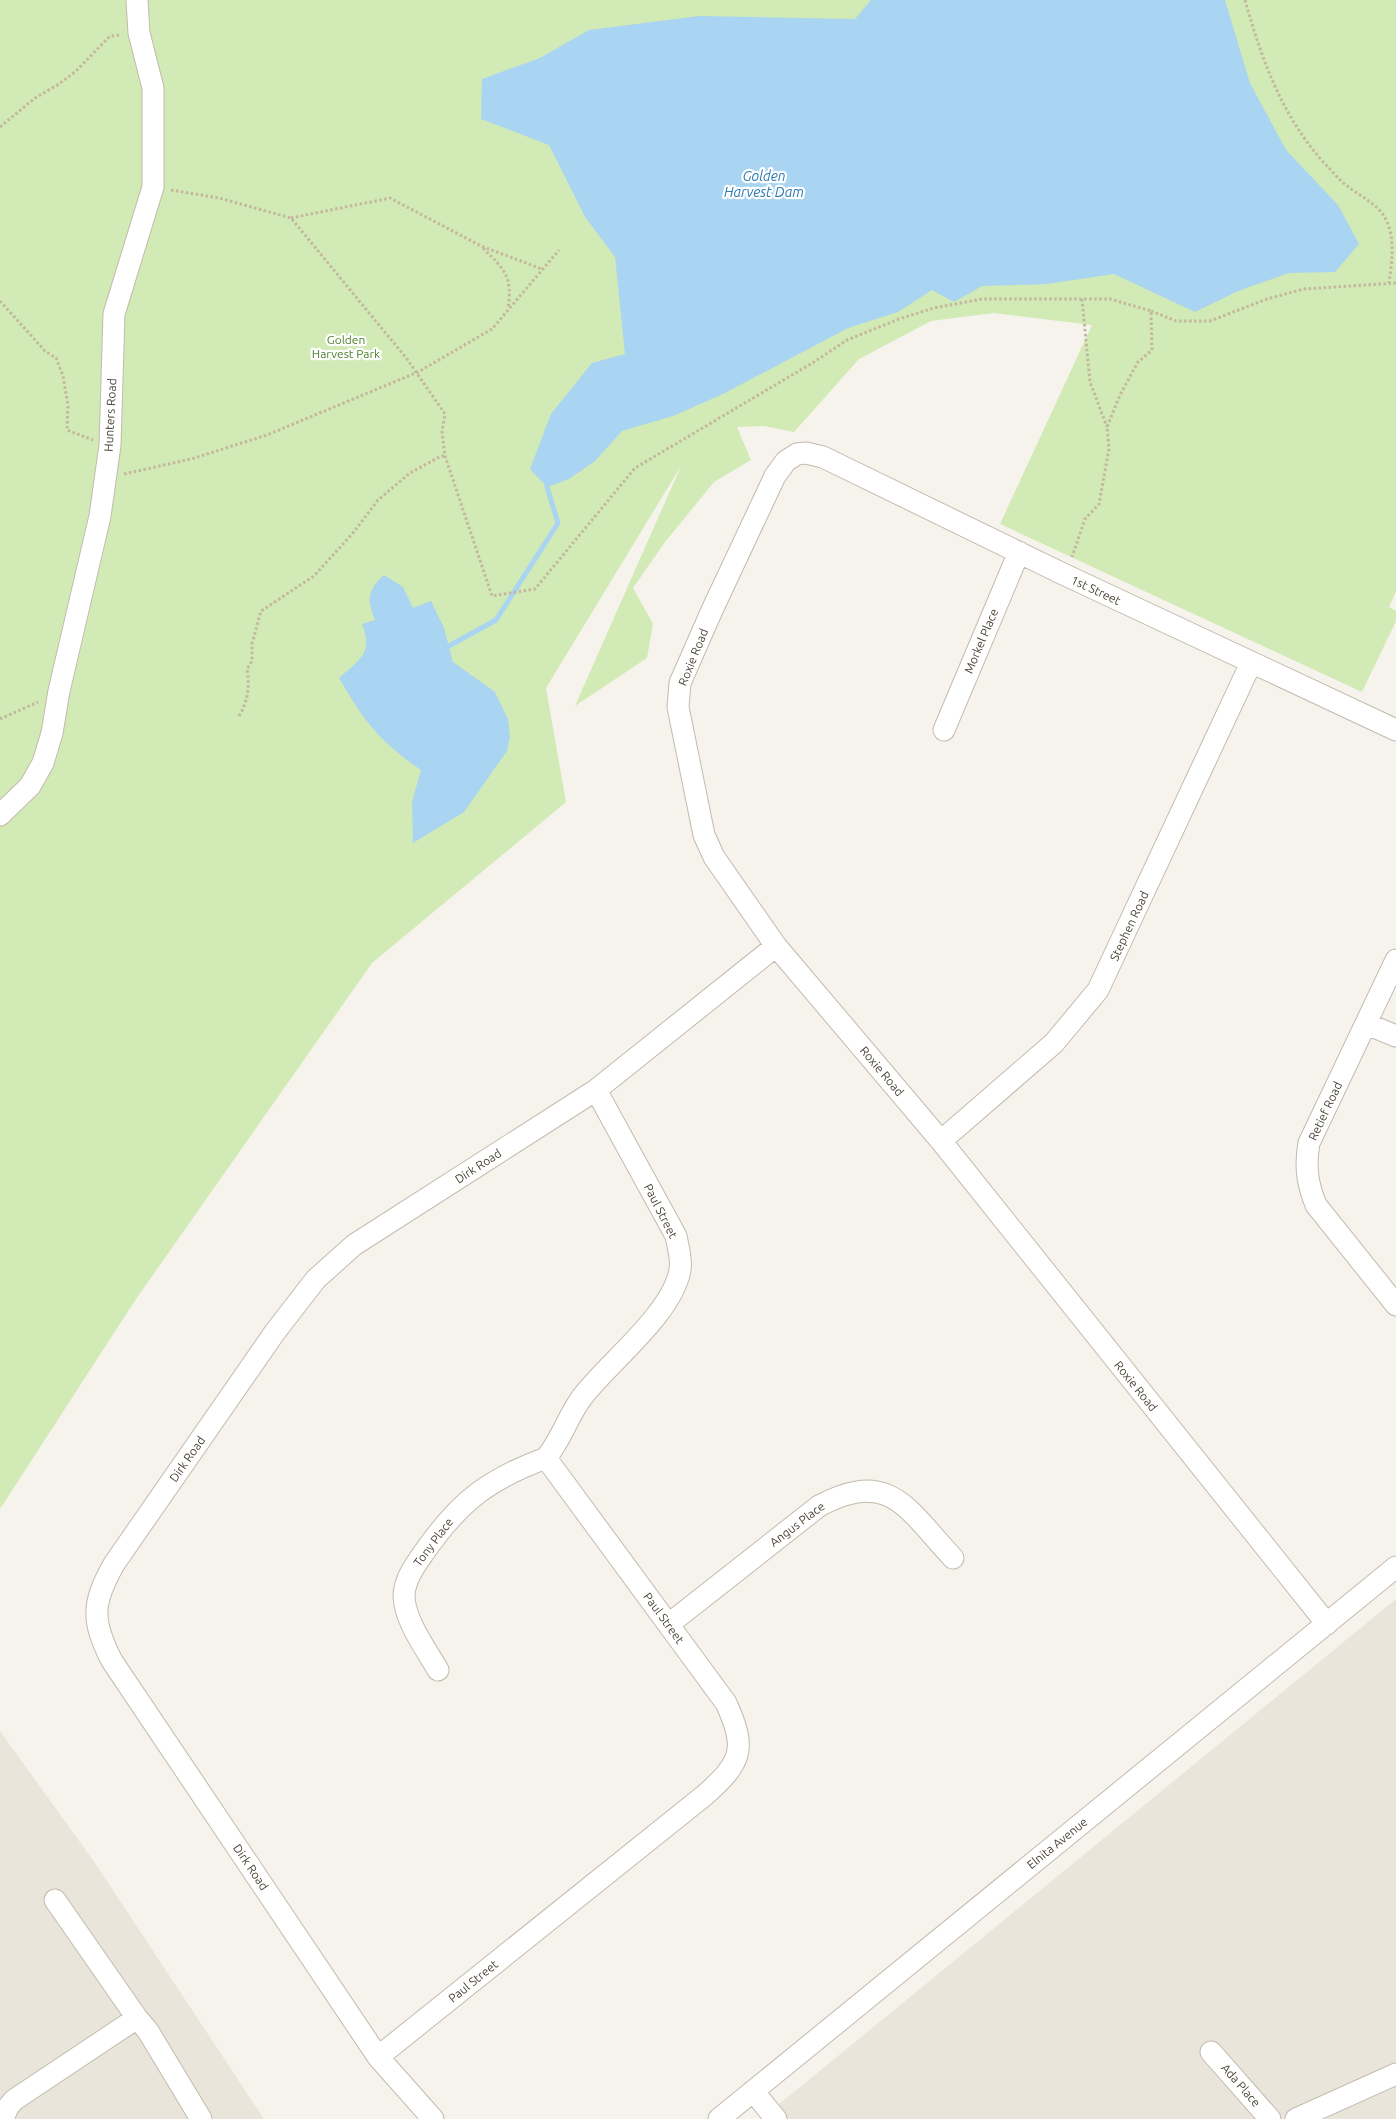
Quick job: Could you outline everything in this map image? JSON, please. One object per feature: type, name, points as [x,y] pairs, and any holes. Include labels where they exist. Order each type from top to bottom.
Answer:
[{"type":"street","name":"Hunters Road","points":[[0,814],[30,786],[43,762],[52,733],[59,691],[95,543],[110,444],[114,314],[153,187],[152,88],[139,33],[137,0]]},
{"type":"street","name":"1st Street","points":[[797,454],[806,453],[823,457],[1061,573],[1396,730]]},
{"type":"street","name":"Roxie Road","points":[[797,454],[786,461],[770,486],[680,683],[678,707],[704,835],[714,858],[776,946],[940,1141],[1327,1624]]},
{"type":"street","name":"Morkel Place","points":[[944,730],[1019,552]]},
{"type":"street","name":"Stephen Road","points":[[940,1141],[1054,1043],[1098,990],[1251,663]]},
{"type":"street","name":"Dirk Road","points":[[433,2119],[378,2057],[112,1661],[102,1641],[97,1603],[101,1588],[114,1564],[275,1332],[316,1279],[354,1245],[596,1090],[776,946]]},
{"type":"street","name":"Retief Road","points":[[1396,960],[1309,1143],[1305,1164],[1308,1185],[1316,1205],[1396,1304]]},
{"type":"street","points":[[1367,1024],[1396,1036]]},
{"type":"street","name":"Paul Street","points":[[378,2057],[727,1776],[736,1761],[739,1748],[738,1728],[726,1703],[546,1458],[556,1447],[584,1395],[651,1321],[670,1297],[680,1269],[680,1253],[676,1236],[596,1090]]},
{"type":"street","name":"Tony Place","points":[[438,1670],[407,1612],[404,1593],[408,1577],[436,1536],[472,1497],[514,1470],[546,1458]]},
{"type":"street","name":"Angus Place","points":[[668,1624],[819,1506],[839,1495],[861,1489],[897,1498],[953,1558]]},
{"type":"street","name":"Elnita Avenue","points":[[718,2119],[1396,1567]]},
{"type":"street","points":[[55,1900],[148,2031],[201,2119]]},
{"type":"street","points":[[3,2119],[8,2107],[14,2100],[137,2018]]},
{"type":"street","name":"Ada Place","points":[[1211,2052],[1270,2119]]},
{"type":"street","points":[[1296,2119],[1396,2074]]},
{"type":"street","points":[[753,2090],[776,2119]]},
{"type":"path","points":[[1245,0],[1257,40],[1288,114],[1312,150],[1344,184],[1378,209],[1385,218],[1394,253],[1389,283]]},
{"type":"path","points":[[0,127],[35,98],[59,84],[76,71],[110,36],[139,33]]},
{"type":"path","points":[[153,187],[219,198],[290,218],[390,198],[481,246],[542,269]]},
{"type":"path","points":[[290,218],[418,372],[445,414],[442,431],[445,456],[492,596],[535,588],[635,468],[814,362],[847,340],[899,319],[934,308],[982,299],[1110,299],[1151,311],[1176,321],[1210,321],[1267,299],[1304,289],[1396,283]]},
{"type":"path","points":[[481,246],[501,265],[507,278],[511,288],[508,310]]},
{"type":"path","points":[[105,476],[154,468],[267,435],[418,372],[492,329],[559,250]]},
{"type":"path","points":[[1061,573],[1074,553],[1085,519],[1099,504],[1109,449],[1107,427],[1090,382],[1082,299]]},
{"type":"path","points":[[0,301],[45,351],[56,358],[63,376],[68,405],[67,430],[110,444]]},
{"type":"path","points":[[1107,427],[1120,395],[1138,362],[1152,350],[1151,311]]},
{"type":"path","points":[[239,716],[244,707],[250,684],[247,669],[252,661],[252,644],[262,611],[314,576],[353,533],[378,500],[410,472],[441,456],[445,456]]},
{"type":"path","points":[[0,719],[59,691]]},
{"type":"shaded area","points":[[1396,1599],[1396,2119],[761,2119]]},
{"type":"shaded area","points":[[0,1731],[95,1863],[264,2119],[0,2119]]},
{"type":"green space","name":"Golden Harvest Park","points":[[0,0],[1396,0],[1396,591],[1389,607],[1396,611],[1396,621],[1362,692],[1000,524],[1092,325],[994,313],[931,321],[859,359],[794,432],[764,426],[737,427],[751,460],[714,482],[665,542],[633,588],[653,624],[647,658],[575,706],[681,466],[546,688],[566,802],[372,963],[136,1299],[0,1509]]},
{"type":"water","name":"Golden Harvest Dam","points":[[871,0],[1225,0],[1250,83],[1286,150],[1338,205],[1359,244],[1335,272],[1289,273],[1238,291],[1195,312],[1114,274],[1047,284],[982,286],[954,302],[932,290],[898,312],[848,328],[723,394],[673,416],[622,431],[595,461],[569,479],[547,487],[530,469],[551,414],[592,363],[625,354],[615,257],[585,217],[549,145],[481,119],[482,79],[540,58],[589,30],[699,16],[855,19]]},
{"type":"water","points":[[384,575],[403,587],[413,608],[431,601],[444,628],[453,662],[495,692],[508,719],[510,736],[507,751],[464,812],[413,843],[412,802],[421,770],[394,749],[374,729],[356,706],[339,678],[358,661],[365,649],[366,642],[362,624],[375,620],[370,596],[378,580]]},
{"type":"waterway","points":[[449,646],[496,620],[558,523],[547,487]]}]
